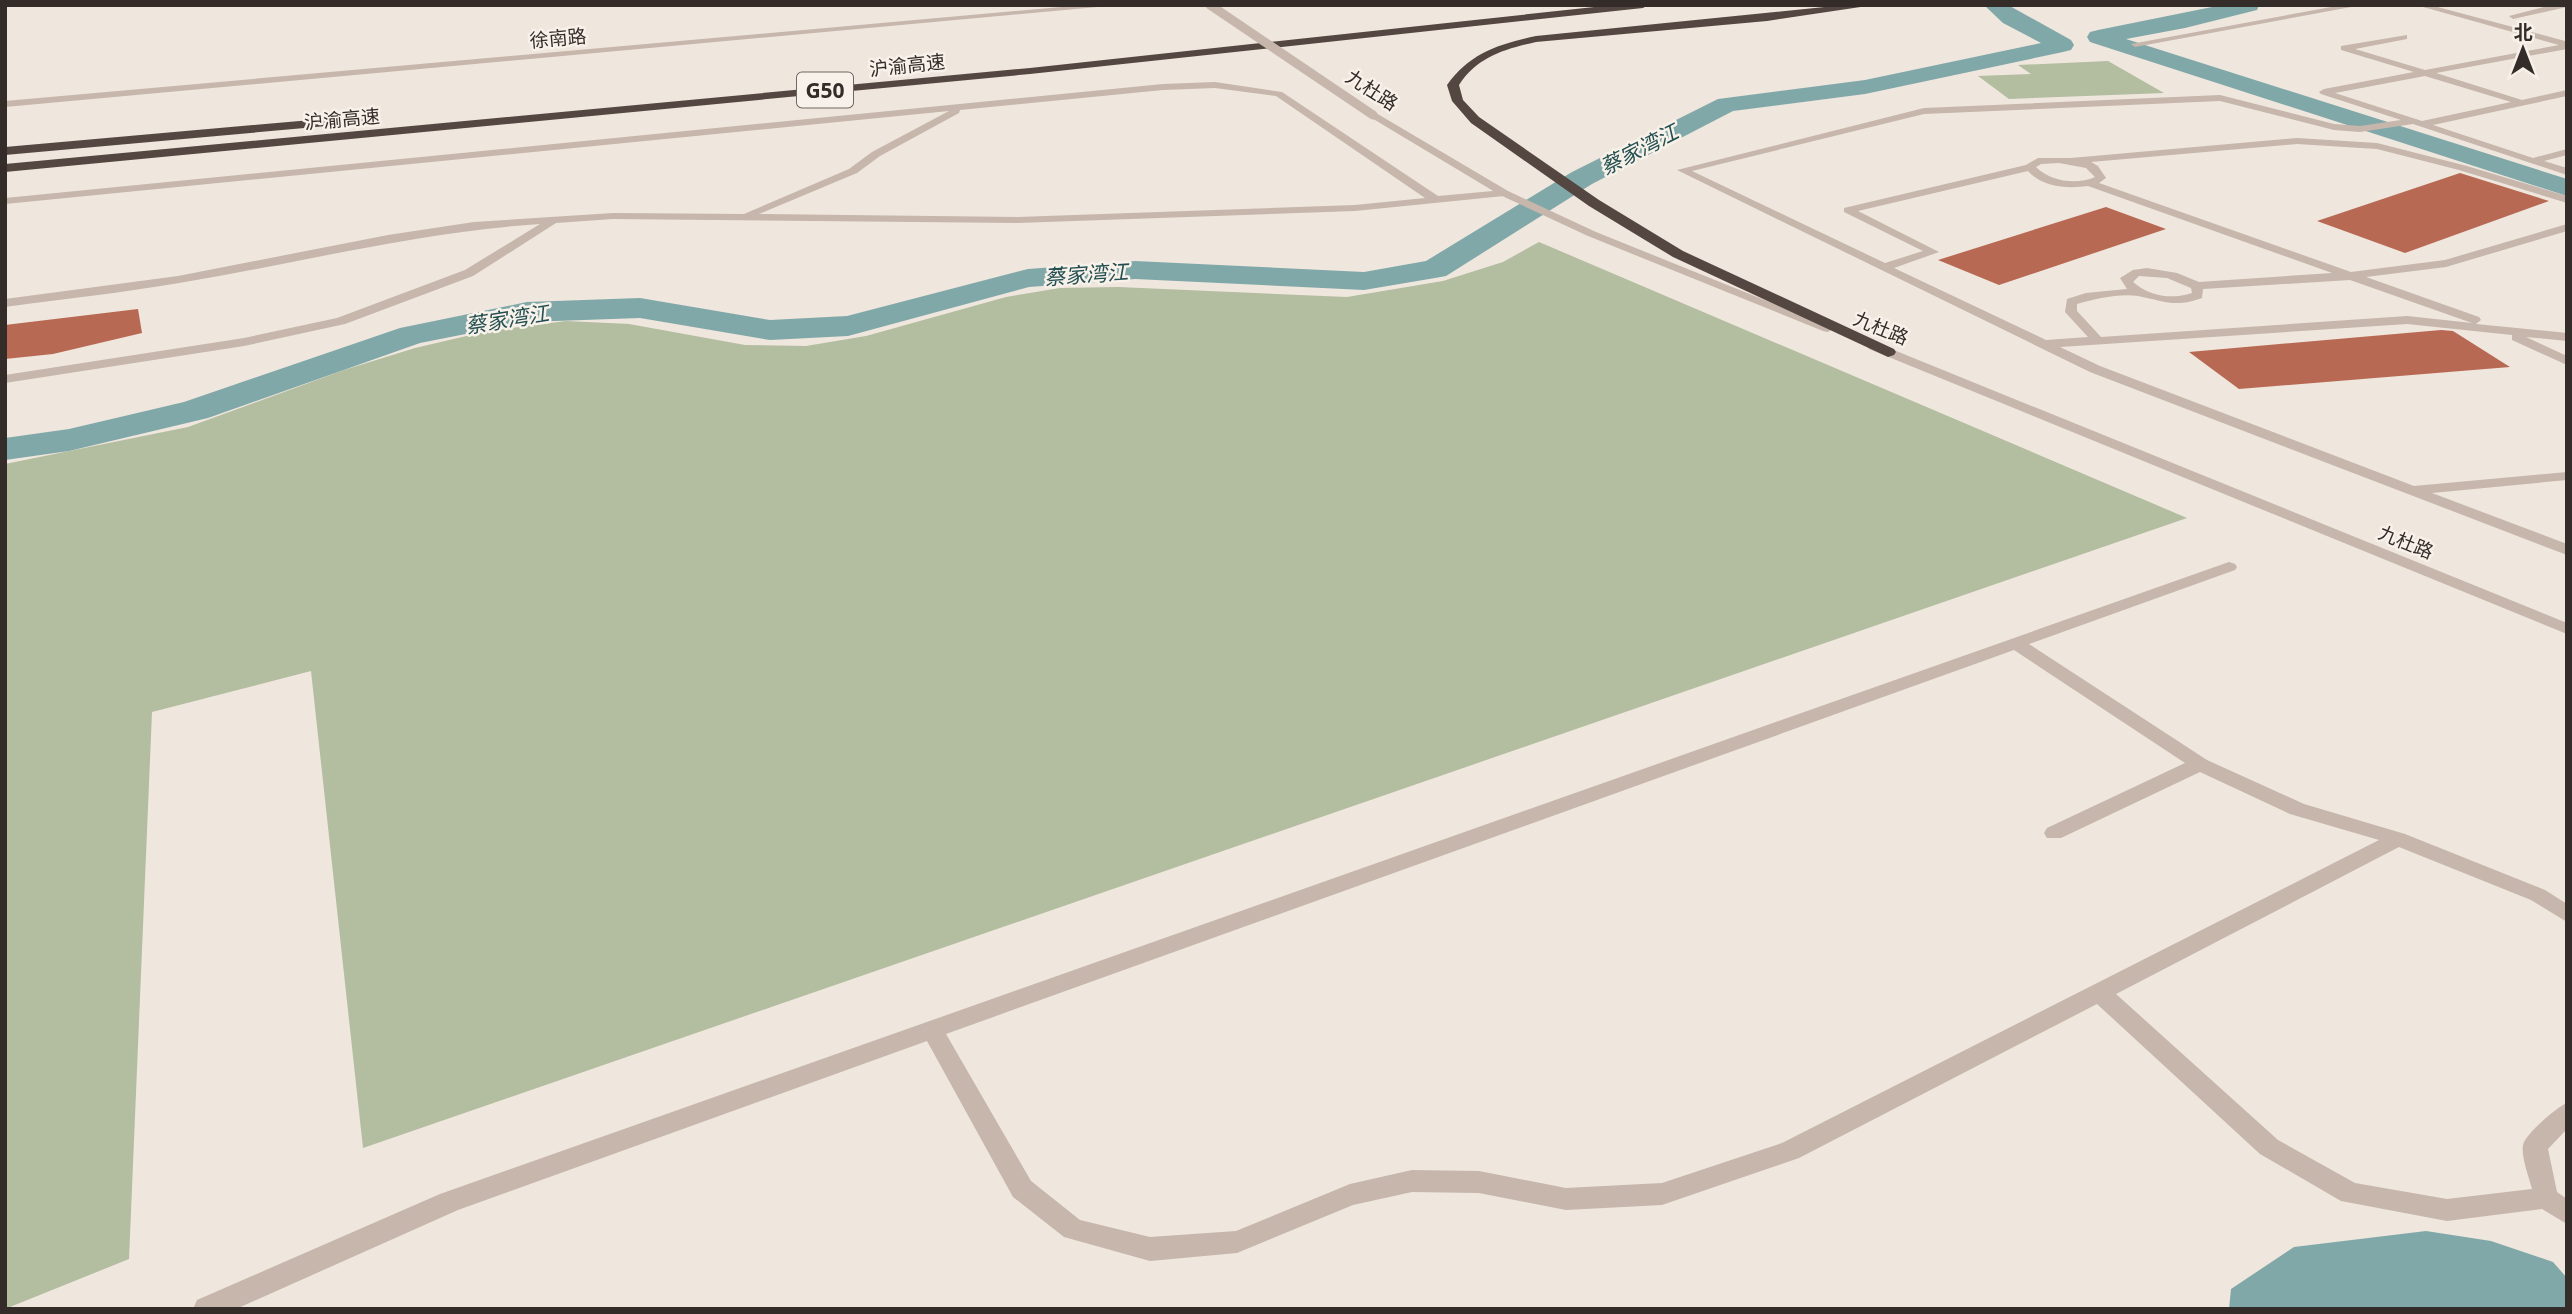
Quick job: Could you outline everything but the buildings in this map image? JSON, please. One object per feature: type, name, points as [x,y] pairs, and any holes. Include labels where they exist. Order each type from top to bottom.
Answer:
[{"type":"highway","points":[[1130,48],[1544,5]]},
{"type":"highway","name":"沪渝高速","points":[[5,168],[1002,73],[1643,5]]},
{"type":"highway","points":[[1870,5],[1756,19],[1568,34],[1507,45],[1481,56],[1462,69],[1453,85],[1458,101],[1475,120],[1594,203],[1678,254],[1888,352]]},
{"type":"highway","name":"沪渝高速","points":[[5,153],[572,102],[463,111]]},
{"type":"highway","points":[[5,153],[381,118]]},
{"type":"street","name":"徐南路","points":[[5,103],[1115,5]]},
{"type":"street","name":"九杜路","points":[[1210,5],[1373,115],[1504,193],[1592,234],[2567,629]]},
{"type":"street","points":[[2134,44],[2358,5]]},
{"type":"street","points":[[2420,5],[2567,45]]},
{"type":"street","points":[[2512,16],[2565,5]]},
{"type":"street","points":[[2404,37],[2344,48],[2523,103]]},
{"type":"street","points":[[2567,45],[2324,92],[2567,172]]},
{"type":"street","points":[[5,201],[1163,87],[1215,85],[1279,94],[1436,200]]},
{"type":"street","points":[[2567,93],[2416,124],[2360,129],[2334,127],[2220,98],[1924,111],[1682,170],[2095,369],[2567,550]]},
{"type":"street","points":[[741,217],[853,171],[876,154],[965,107]]},
{"type":"street","points":[[2071,161],[2297,141],[2376,146],[2463,168],[2567,200]]},
{"type":"street","points":[[2532,161],[2567,152]]},
{"type":"street","points":[[1884,267],[1933,251],[1848,210],[2030,167],[2038,161],[2048,159],[2091,166],[2101,174],[2101,178],[2089,183]]},
{"type":"street","points":[[2030,167],[2037,175],[2068,183],[2089,183],[2503,330],[2567,361]]},
{"type":"street","points":[[5,303],[178,280],[474,225],[612,216],[1018,220],[1355,208],[1504,193]]},
{"type":"street","points":[[5,379],[244,342],[341,321],[469,273],[554,220]]},
{"type":"street","points":[[2138,292],[2127,283],[2126,278],[2137,272],[2170,274],[2197,286],[2350,276],[2446,263],[2567,227]]},
{"type":"street","points":[[2098,341],[2071,312],[2071,302],[2086,297],[2138,292],[2161,298],[2184,299],[2198,295],[2197,286]]},
{"type":"street","points":[[2044,344],[2407,320],[2567,337]]},
{"type":"street","points":[[2412,490],[2567,476]]},
{"type":"street","points":[[206,1309],[449,1202],[2229,567]]},
{"type":"street","points":[[2015,643],[2200,764],[2297,809],[2398,839],[2538,895],[2567,914]]},
{"type":"street","points":[[2054,833],[2200,764]]},
{"type":"street","points":[[932,1030],[1022,1189],[1073,1229],[1150,1249],[1237,1242],[1350,1195],[1412,1181],[1479,1181],[1566,1199],[1662,1194],[1790,1151],[2398,839]]},
{"type":"street","points":[[2099,992],[2269,1147],[2350,1193],[2447,1210],[2546,1198],[2567,1213]]},
{"type":"street","points":[[2546,1198],[2535,1146],[2567,1113]]},
{"type":"green space","points":[[2108,61],[2164,93],[2009,99],[1978,76],[2031,74],[2018,65]]},
{"type":"green space","points":[[1539,242],[2187,518],[363,1148],[311,671],[152,712],[129,1259],[5,1309],[5,464],[188,427],[344,370],[415,348],[488,331],[566,321],[629,324],[745,345],[806,346],[866,336],[1006,297],[1060,288],[1118,287],[1347,297],[1443,281],[1503,262]]},
{"type":"water","points":[[2426,1231],[2491,1241],[2553,1262],[2567,1278],[2567,1309],[2229,1309],[2231,1289],[2294,1247]]},
{"type":"waterway","name":"蔡家湾江","points":[[5,449],[69,440],[195,410],[412,335],[527,312],[640,308],[770,330],[848,326],[1028,278],[1135,270],[1364,281],[1435,269],[1582,178],[1727,104],[1865,87],[2063,45],[2011,18],[1994,5]]},
{"type":"waterway","points":[[2103,36],[2185,21],[2249,5]]},
{"type":"waterway","points":[[2098,37],[2567,188]]}]
